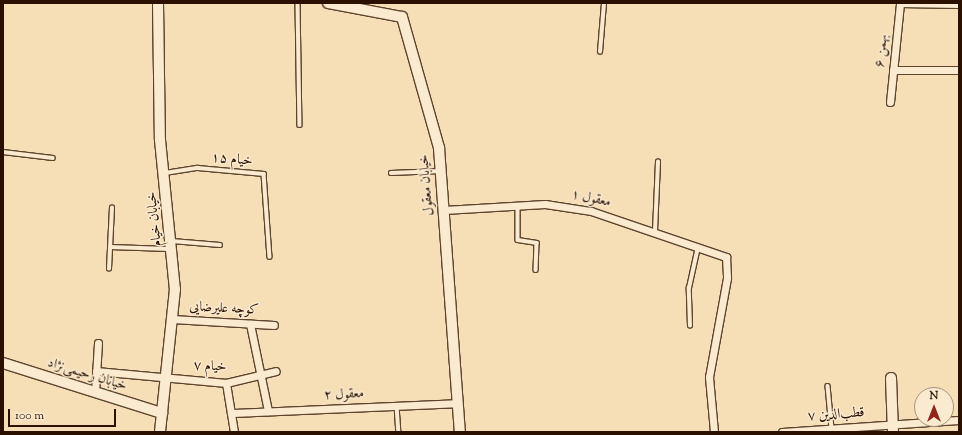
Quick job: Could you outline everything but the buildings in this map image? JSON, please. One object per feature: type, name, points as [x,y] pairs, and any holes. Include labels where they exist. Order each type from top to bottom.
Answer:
[{"type":"street","name":"خیابان خیام","points":[[158,3],[156,55],[164,173],[172,245],[172,319],[160,432]]},
{"type":"street","name":"خیابان معقول","points":[[328,3],[402,16],[438,148],[441,171],[460,432]]},
{"type":"street","points":[[900,3],[959,4]]},
{"type":"street","name":"بهمن ۶","points":[[890,102],[900,3]]},
{"type":"street","points":[[894,70],[959,70]]},
{"type":"street","name":"معقول ۱","points":[[444,210],[545,204],[592,211],[655,231],[726,257],[727,278],[709,377],[714,432]]},
{"type":"street","name":"کوچه علیرضایی","points":[[172,319],[274,325]]},
{"type":"street","points":[[250,324],[268,412]]},
{"type":"street","points":[[95,392],[98,343]]},
{"type":"street","name":"خیابان رحیمی‌نژاد","points":[[3,363],[162,413]]},
{"type":"street","name":"خیام ۷","points":[[96,371],[226,383],[276,371]]},
{"type":"street","points":[[891,378],[893,428]]},
{"type":"street","points":[[226,383],[234,432]]},
{"type":"street","name":"معقول ۲","points":[[231,413],[458,403]]},
{"type":"street","name":"قطب‌الدین ۷","points":[[782,432],[832,428],[893,428],[959,420]]},
{"type":"lane","points":[[298,3],[300,125]]},
{"type":"lane","points":[[600,52],[604,3]]},
{"type":"lane","points":[[3,152],[53,158]]},
{"type":"lane","points":[[655,231],[658,162]]},
{"type":"lane","name":"خیام ۱۵","points":[[164,173],[198,168],[264,174],[270,258]]},
{"type":"lane","points":[[391,173],[441,171]]},
{"type":"lane","points":[[518,206],[518,240],[537,243],[536,270]]},
{"type":"lane","points":[[109,269],[112,208]]},
{"type":"lane","points":[[110,247],[220,245]]},
{"type":"lane","points":[[690,326],[690,288],[698,247]]},
{"type":"lane","points":[[828,386],[832,428]]},
{"type":"lane","points":[[398,406],[399,432]]}]
